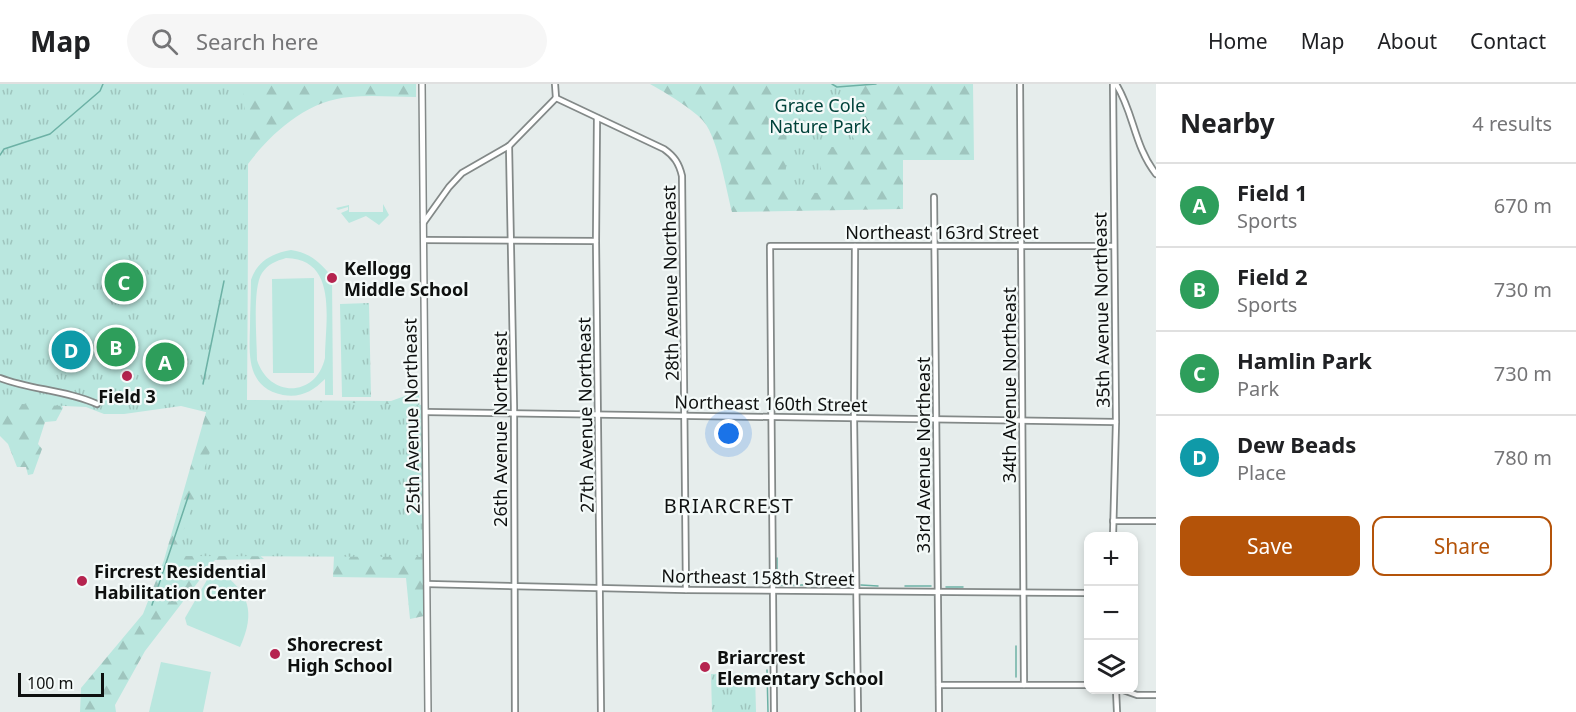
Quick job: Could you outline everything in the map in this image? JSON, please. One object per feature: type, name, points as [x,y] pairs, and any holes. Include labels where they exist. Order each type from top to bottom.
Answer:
[{"type":"street","name":"25th Avenue Northeast","points":[[422,84],[428,712]]},
{"type":"street","points":[[424,222],[462,173],[509,146],[556,98],[555,84]]},
{"type":"street","name":"34th Avenue Northeast","points":[[1020,84],[1024,685]]},
{"type":"street","points":[[1114,84],[1123,96],[1143,157],[1156,174]]},
{"type":"street","name":"35th Avenue Northeast","points":[[1113,532],[1116,422],[1113,246],[1114,84]]},
{"type":"street","points":[[556,98],[597,118]]},
{"type":"street","name":"28th Avenue Northeast","points":[[597,118],[664,148],[680,165],[682,176],[686,590]]},
{"type":"street","name":"27th Avenue Northeast","points":[[597,118],[596,241],[601,712]]},
{"type":"street","name":"26th Avenue Northeast","points":[[509,146],[514,413],[515,712]]},
{"type":"street","name":"33rd Avenue Northeast","points":[[934,197],[939,712]]},
{"type":"street","points":[[424,240],[596,241]]},
{"type":"street","name":"Northeast 163rd Street","points":[[771,417],[770,246],[1113,246]]},
{"type":"street","points":[[855,246],[854,418],[858,712]]},
{"type":"street","points":[[0,378],[17,385],[80,396],[97,404]]},
{"type":"street","name":"Northeast 160th Street","points":[[426,412],[1116,422]]},
{"type":"street","points":[[771,417],[774,712]]},
{"type":"street","points":[[1113,521],[1155,521]]},
{"type":"street","name":"Northeast 158th Street","points":[[427,584],[686,590],[1084,593]]},
{"type":"street","points":[[939,685],[1084,685]]},
{"type":"street","points":[[1116,694],[1117,712]]},
{"type":"street","points":[[1134,694],[1156,695]]},
{"type":"green space","points":[[0,84],[416,84],[416,97],[350,97],[320,104],[292,120],[268,140],[248,164],[247,400],[391,401],[419,391],[424,616],[410,619],[406,578],[333,577],[334,556],[256,552],[264,559],[215,560],[145,651],[115,705],[116,712],[80,712],[81,688],[143,614],[164,560],[207,409]]},
{"type":"green space","points":[[0,84],[243,84],[248,164],[247,400],[426,405],[427,468],[422,557],[175,556],[222,416],[181,406],[124,414],[104,414],[86,407],[0,403]]},
{"type":"green space","points":[[650,84],[973,84],[974,160],[903,160],[903,209],[732,212],[717,152],[704,122],[687,107]]},
{"type":"green space","name":"Grace Cole Nature Park","points":[[788,84],[853,84],[852,147],[821,147],[820,193],[785,192]]},
{"type":"green space","points":[[383,204],[389,215],[379,225],[366,216],[349,223],[341,213],[348,210],[348,207],[338,210],[336,208],[349,205],[349,212],[383,212]]},
{"type":"green space","points":[[284,251],[298,251],[309,256],[332,277],[333,395],[325,395],[325,379],[311,390],[289,396],[271,391],[256,378],[250,349],[251,280],[257,268],[266,259]],"holes":[[[286,258],[303,261],[314,269],[322,281],[327,311],[325,358],[320,371],[312,381],[303,386],[281,387],[271,381],[257,360],[257,290],[262,273],[272,263]]]},
{"type":"green space","points":[[314,278],[314,373],[273,373],[272,279]]},
{"type":"green space","points":[[369,303],[371,397],[342,397],[340,304]]},
{"type":"green space","points":[[0,380],[56,395],[63,408],[56,421],[45,422],[38,444],[42,449],[33,474],[28,475],[26,467],[17,467],[8,444],[0,436]]},
{"type":"green space","points":[[218,570],[237,586],[247,603],[248,623],[240,647],[187,625],[185,618],[211,573]]},
{"type":"green space","points":[[161,662],[211,672],[203,712],[149,712]]},
{"type":"green space","points":[[755,673],[756,712],[712,712],[711,674]]},
{"type":"waterway","points":[[0,155],[4,149],[50,134],[100,91],[103,84]]},
{"type":"waterway","points":[[832,84],[837,87],[876,84]]},
{"type":"waterway","points":[[203,384],[224,281]]},
{"type":"waterway","points":[[152,605],[189,494]]},
{"type":"waterway","points":[[777,558],[777,585],[803,585]]},
{"type":"waterway","points":[[813,585],[825,585]]},
{"type":"waterway","points":[[834,585],[849,585]]},
{"type":"waterway","points":[[861,585],[878,586]]},
{"type":"waterway","points":[[905,586],[931,586]]},
{"type":"waterway","points":[[946,587],[963,587]]},
{"type":"waterway","points":[[1016,646],[1016,677]]},
{"type":"waterway","points":[[767,670],[768,712]]},
{"type":"place","name":"Kellogg Middle School","points":[[332,278]]},
{"type":"place","name":"Hamlin Park","points":[[124,282]]},
{"type":"place","name":"Field 2","points":[[116,347]]},
{"type":"place","name":"Dew Beads","points":[[71,350]]},
{"type":"place","name":"Field 1","points":[[165,362]]},
{"type":"place","name":"Field 3","points":[[127,376]]},
{"type":"place","name":"Fircrest Residential Habilitation Center","points":[[82,581]]},
{"type":"place","name":"Shorecrest High School","points":[[275,654]]},
{"type":"place","name":"Briarcrest Elementary School","points":[[705,667]]},
{"type":"district","name":"BRIARCREST","points":[[729,505]]}]
